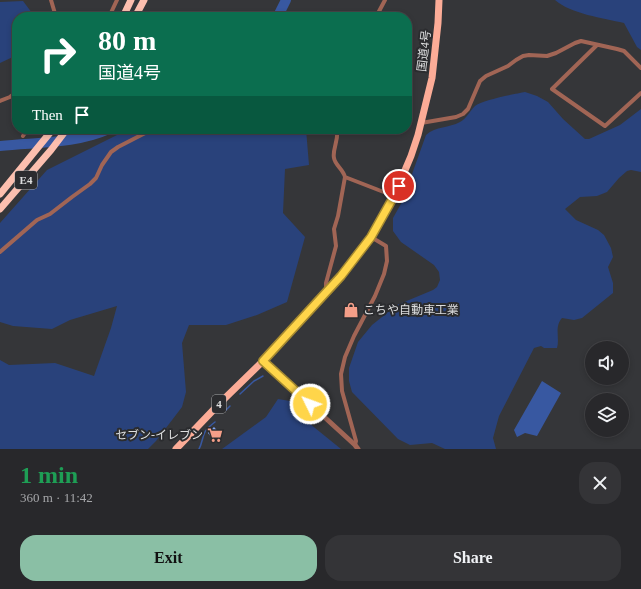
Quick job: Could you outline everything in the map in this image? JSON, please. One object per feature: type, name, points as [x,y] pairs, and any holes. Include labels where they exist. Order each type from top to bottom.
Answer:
[{"type":"highway","points":[[125,12],[131,0]]},
{"type":"highway","points":[[138,12],[144,0]]},
{"type":"highway","name":"国道4号","points":[[176,449],[263,361],[326,293],[371,237],[394,196],[412,156],[432,78],[439,0]]},
{"type":"highway","name":"E4","points":[[0,194],[49,134]]},
{"type":"highway","name":"E4","points":[[0,209],[63,134]]},
{"type":"street","points":[[51,0],[55,12]]},
{"type":"street","points":[[111,12],[117,0]]},
{"type":"street","points":[[379,12],[385,0]]},
{"type":"street","points":[[420,123],[456,117],[463,114],[468,109],[480,81],[483,78],[508,66],[523,56],[547,56],[581,41],[624,51],[641,68]]},
{"type":"street","points":[[597,45],[552,89],[605,126],[641,93]]},
{"type":"street","points":[[0,101],[12,96]]},
{"type":"street","points":[[0,252],[38,220],[50,214],[90,184],[96,178],[102,165],[111,152],[143,134]]},
{"type":"street","points":[[326,293],[326,283],[336,246],[334,229],[338,216],[345,177],[344,173],[333,157],[338,134]]},
{"type":"street","points":[[345,177],[394,196]]},
{"type":"street","points":[[356,447],[356,441],[342,391],[341,374],[345,357],[375,296],[384,274],[387,261],[386,246],[371,237]]},
{"type":"street","points":[[263,361],[356,447]]},
{"type":"shaded area","points":[[555,0],[641,0],[641,50],[637,47],[624,23],[578,12]]},
{"type":"shaded area","points":[[23,1],[31,12],[12,12],[12,57],[0,63],[0,2]]},
{"type":"shaded area","points":[[525,92],[548,102],[563,119],[585,139],[589,139],[620,125],[641,109],[641,172],[631,170],[627,171],[607,192],[597,196],[580,197],[565,209],[576,220],[598,230],[604,235],[611,248],[613,257],[608,267],[613,283],[613,293],[582,318],[574,320],[562,318],[558,325],[557,348],[544,348],[541,346],[534,348],[499,416],[493,438],[496,449],[445,449],[432,443],[410,445],[398,439],[352,392],[349,381],[349,368],[358,342],[372,325],[397,305],[433,290],[437,287],[440,280],[439,272],[434,265],[401,242],[393,231],[393,218],[402,202],[426,135],[434,130],[460,122],[475,106],[479,104]]},
{"type":"shaded area","points":[[119,134],[306,134],[309,165],[285,169],[283,213],[305,237],[287,302],[257,315],[226,325],[189,325],[182,343],[186,392],[182,407],[148,449],[0,449],[0,360],[9,365],[55,363],[94,376],[117,306],[70,320],[52,329],[13,326],[0,322],[0,223],[47,170]]},
{"type":"shaded area","points":[[542,381],[561,393],[537,436],[525,433],[517,437],[514,430]]},
{"type":"shaded area","points":[[278,399],[293,403],[299,415],[341,449],[222,449],[266,417]]},
{"type":"building","name":"セブン-イレブン","points":[[214,427],[222,436],[215,442],[208,433]]},
{"type":"waterway","points":[[280,12],[286,0]]},
{"type":"waterway","points":[[0,146],[56,142],[96,134]]},
{"type":"waterway","points":[[240,394],[254,381],[263,376]]},
{"type":"waterway","points":[[225,411],[230,406]]},
{"type":"waterway","points":[[199,449],[204,434],[215,422]]},
{"type":"place","name":"こちや自動車工業","points":[[351,310]]},
{"type":"place","name":"セブン-イレブン","points":[[215,435]]},
{"type":"route","points":[[310,404],[263,361],[341,276],[371,237],[399,186]]}]
